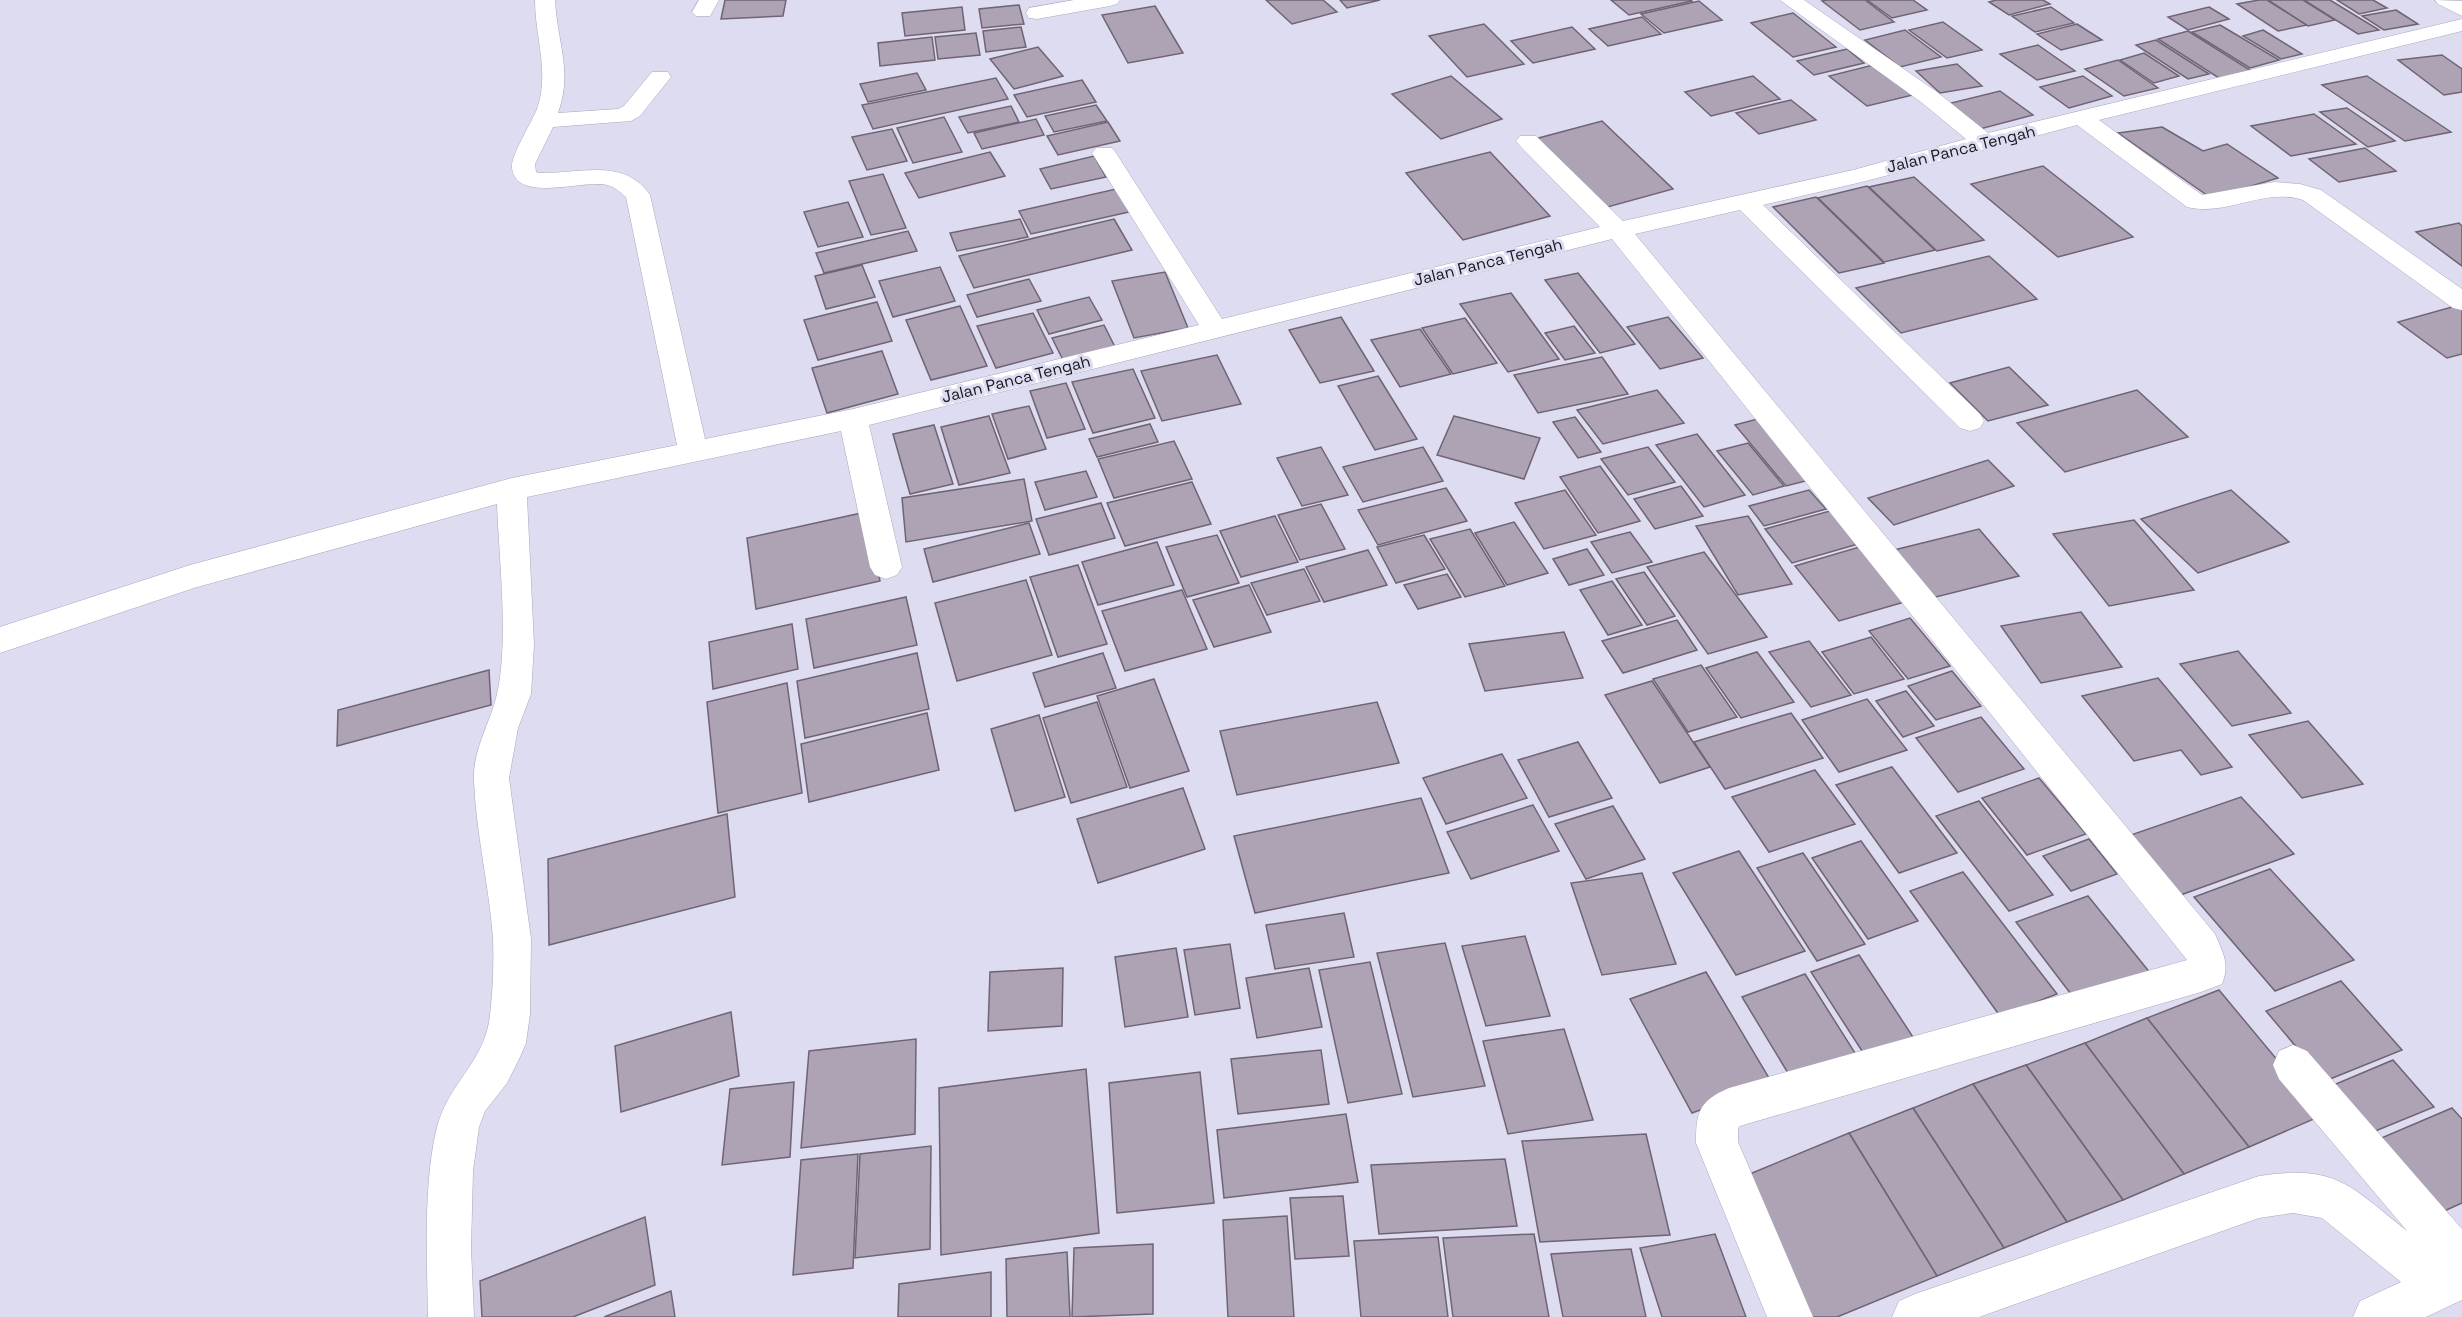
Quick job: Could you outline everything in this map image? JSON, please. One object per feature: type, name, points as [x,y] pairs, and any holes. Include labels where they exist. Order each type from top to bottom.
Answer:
[{"type":"street","points":[[545,0],[545,20],[555,71],[545,121],[523,164],[525,176],[538,180],[601,177],[621,180],[631,185],[638,195],[693,451]]},
{"type":"street","points":[[1037,13],[1110,0]]},
{"type":"street","points":[[1790,0],[1929,97],[1984,141]]},
{"type":"street","points":[[2445,0],[2462,10]]},
{"type":"street","name":"Jalan Panca Tengah","points":[[0,640],[190,577],[512,489],[853,419],[1618,230],[1857,176],[1984,141],[2083,119],[2462,25]]},
{"type":"street","points":[[545,121],[623,116],[632,111],[660,77]]},
{"type":"street","points":[[2083,119],[2196,202],[2208,202],[2284,188],[2312,195],[2462,302]]},
{"type":"street","points":[[1528,141],[1618,230],[2201,947],[2208,963],[2208,971],[2201,974],[1729,1109],[1717,1119],[1717,1143],[1790,1317]]},
{"type":"street","points":[[1104,153],[1216,330]]},
{"type":"street","points":[[1745,201],[1971,421]]},
{"type":"street","points":[[853,419],[886,567]]},
{"type":"street","points":[[451,1317],[449,1248],[452,1170],[458,1127],[471,1097],[493,1069],[506,1043],[510,1014],[512,939],[491,778],[501,728],[514,694],[518,645],[512,489]]},
{"type":"street","points":[[2293,1065],[2455,1275]]},
{"type":"street","points":[[1915,1317],[2259,1197],[2293,1192],[2331,1198],[2455,1275]]},
{"type":"street","points":[[2376,1317],[2455,1275]]},
{"type":"building","points":[[725,0],[786,0],[783,16],[721,19]]},
{"type":"building","points":[[1266,0],[1323,0],[1337,12],[1292,24]]},
{"type":"building","points":[[1340,0],[1380,0],[1347,8]]},
{"type":"building","points":[[1611,0],[1691,0],[1692,1],[1629,15]]},
{"type":"building","points":[[1865,0],[1894,22],[1860,30],[1822,1]]},
{"type":"building","points":[[1867,0],[1913,0],[1927,10],[1892,18]]},
{"type":"building","points":[[2043,0],[2050,4],[2009,15],[1989,2]]},
{"type":"building","points":[[2267,0],[2307,25],[2278,31],[2237,4]]},
{"type":"building","points":[[2268,0],[2303,0],[2335,20],[2308,26]]},
{"type":"building","points":[[2304,0],[2330,0],[2379,30],[2358,34]]},
{"type":"building","points":[[2337,0],[2373,0],[2387,8],[2359,14]]},
{"type":"building","points":[[1699,1],[1722,20],[1664,33],[1641,14]]},
{"type":"building","points":[[1019,5],[1024,24],[982,28],[979,9]]},
{"type":"building","points":[[1155,6],[1183,53],[1128,63],[1102,15]]},
{"type":"building","points":[[962,7],[965,30],[905,36],[902,13]]},
{"type":"building","points":[[2051,7],[2074,23],[2035,32],[2012,16]]},
{"type":"building","points":[[2209,7],[2229,19],[2188,30],[2168,17]]},
{"type":"building","points":[[2396,10],[2418,24],[2384,30],[2362,16]]},
{"type":"building","points":[[1793,13],[1836,47],[1793,57],[1751,23]]},
{"type":"building","points":[[1642,17],[1661,34],[1608,46],[1589,29]]},
{"type":"building","points":[[1943,22],[1982,50],[1947,58],[1909,30]]},
{"type":"building","points":[[1484,24],[1524,64],[1467,77],[1429,36]]},
{"type":"building","points":[[2077,24],[2102,40],[2061,50],[2037,34]]},
{"type":"building","points":[[2220,25],[2279,60],[2250,68],[2192,32]]},
{"type":"building","points":[[1021,27],[1026,47],[986,52],[983,31]]},
{"type":"building","points":[[1572,27],[1595,49],[1533,63],[1511,41]]},
{"type":"building","points":[[1905,30],[1941,57],[1900,67],[1865,40]]},
{"type":"building","points":[[2263,30],[2302,54],[2281,59],[2243,36]]},
{"type":"building","points":[[2188,31],[2253,72],[2222,80],[2158,39]]},
{"type":"building","points":[[976,33],[980,55],[938,59],[935,37]]},
{"type":"building","points":[[932,37],[935,60],[880,66],[878,43]]},
{"type":"building","points":[[2156,40],[2209,74],[2188,79],[2136,45]]},
{"type":"building","points":[[2038,45],[2075,71],[2037,80],[2000,54]]},
{"type":"building","points":[[1038,47],[1063,76],[1014,89],[990,59]]},
{"type":"building","points":[[1847,49],[1864,63],[1814,75],[1797,61]]},
{"type":"building","points":[[2144,53],[2179,76],[2154,83],[2120,60]]},
{"type":"building","points":[[2442,55],[2462,69],[2462,92],[2444,95],[2398,60]]},
{"type":"building","points":[[2118,60],[2158,88],[2124,96],[2085,69]]},
{"type":"building","points":[[1957,64],[1982,86],[1940,93],[1916,71]]},
{"type":"building","points":[[1873,65],[1913,95],[1867,106],[1829,76]]},
{"type":"building","points":[[917,73],[926,90],[868,102],[860,84]]},
{"type":"building","points":[[1451,76],[1502,119],[1441,139],[1392,94]]},
{"type":"building","points":[[1753,76],[1780,99],[1711,116],[1685,92]]},
{"type":"building","points":[[2083,76],[2112,96],[2069,108],[2040,87]]},
{"type":"building","points":[[2367,76],[2451,132],[2405,141],[2322,85]]},
{"type":"building","points":[[996,78],[1008,99],[873,129],[862,105]]},
{"type":"building","points":[[1082,80],[1096,102],[1027,117],[1014,95]]},
{"type":"building","points":[[2000,91],[2033,115],[1980,129],[1947,104]]},
{"type":"building","points":[[1791,100],[1816,120],[1759,134],[1736,113]]},
{"type":"building","points":[[1096,105],[1107,121],[1054,132],[1045,116]]},
{"type":"building","points":[[1011,106],[1019,122],[968,133],[959,117]]},
{"type":"building","points":[[2347,108],[2395,141],[2368,147],[2320,112]]},
{"type":"building","points":[[2314,114],[2356,144],[2291,156],[2251,126]]},
{"type":"building","points":[[944,117],[962,152],[913,163],[897,128]]},
{"type":"building","points":[[1036,119],[1044,135],[982,149],[974,133]]},
{"type":"building","points":[[1602,121],[1673,189],[1604,208],[1535,139]]},
{"type":"building","points":[[1108,122],[1120,141],[1058,155],[1047,136]]},
{"type":"building","points":[[2162,127],[2203,151],[2227,144],[2278,178],[2211,198],[2118,133]]},
{"type":"building","points":[[892,129],[907,161],[867,170],[852,137]]},
{"type":"building","points":[[2365,148],[2396,171],[2339,182],[2309,159]]},
{"type":"building","points":[[990,152],[1005,176],[919,198],[905,173]]},
{"type":"building","points":[[1490,152],[1550,216],[1463,240],[1406,173]]},
{"type":"building","points":[[1094,156],[1106,177],[1051,189],[1040,169]]},
{"type":"building","points":[[2043,166],[2133,237],[2058,257],[1971,184]]},
{"type":"building","points":[[883,174],[906,228],[871,235],[849,181]]},
{"type":"building","points":[[1914,177],[1984,240],[1937,251],[1869,187]]},
{"type":"building","points":[[1867,186],[1935,250],[1884,262],[1818,198]]},
{"type":"building","points":[[1116,189],[1129,212],[1031,234],[1019,211]]},
{"type":"building","points":[[1816,197],[1884,263],[1839,273],[1773,207]]},
{"type":"building","points":[[848,202],[863,237],[818,247],[804,212]]},
{"type":"building","points":[[1020,219],[1028,237],[957,251],[950,233]]},
{"type":"building","points":[[1114,219],[1132,250],[974,288],[959,256]]},
{"type":"building","points":[[2459,223],[2462,226],[2462,266],[2416,232]]},
{"type":"building","points":[[908,231],[917,251],[824,273],[816,253]]},
{"type":"building","points":[[1989,256],[2037,299],[1901,333],[1856,288]]},
{"type":"building","points":[[862,265],[875,297],[826,309],[815,276]]},
{"type":"building","points":[[940,267],[955,301],[893,317],[879,281]]},
{"type":"building","points":[[1165,272],[1188,328],[1134,338],[1112,281]]},
{"type":"building","points":[[1578,273],[1635,344],[1600,353],[1545,280]]},
{"type":"building","points":[[1029,279],[1041,301],[977,317],[967,295]]},
{"type":"building","points":[[1511,293],[1559,359],[1508,372],[1460,304]]},
{"type":"building","points":[[1089,297],[1102,320],[1049,334],[1037,310]]},
{"type":"building","points":[[877,302],[892,341],[818,360],[804,320]]},
{"type":"building","points":[[2459,305],[2462,308],[2462,354],[2447,358],[2398,322]]},
{"type":"building","points":[[960,306],[987,366],[931,380],[906,320]]},
{"type":"building","points":[[1033,313],[1053,353],[996,368],[977,326]]},
{"type":"building","points":[[1341,317],[1374,371],[1320,383],[1289,330]]},
{"type":"building","points":[[1668,317],[1703,358],[1660,369],[1627,327]]},
{"type":"building","points":[[1465,318],[1497,363],[1453,374],[1422,328]]},
{"type":"building","points":[[1104,325],[1116,349],[1064,362],[1052,338]]},
{"type":"building","points":[[1574,326],[1595,353],[1565,360],[1545,333]]},
{"type":"building","points":[[1420,329],[1451,374],[1400,387],[1371,340]]},
{"type":"building","points":[[882,351],[898,394],[827,413],[812,368]]},
{"type":"building","points":[[1217,355],[1241,404],[1162,421],[1141,371]]},
{"type":"building","points":[[1602,357],[1628,394],[1538,413],[1514,375]]},
{"type":"building","points":[[2009,367],[2048,405],[1988,421],[1950,383]]},
{"type":"building","points":[[1133,369],[1155,418],[1093,433],[1072,382]]},
{"type":"building","points":[[1378,376],[1417,439],[1375,450],[1338,386]]},
{"type":"building","points":[[1066,383],[1085,429],[1047,438],[1030,391]]},
{"type":"building","points":[[1657,390],[1684,423],[1603,444],[1577,410]]},
{"type":"building","points":[[2137,390],[2188,437],[2065,472],[2017,423]]},
{"type":"building","points":[[1029,406],[1046,449],[1008,459],[992,414]]},
{"type":"building","points":[[989,416],[1010,473],[959,485],[941,427]]},
{"type":"building","points":[[1454,416],[1540,438],[1524,479],[1437,455]]},
{"type":"building","points":[[1575,417],[1601,452],[1578,458],[1553,422]]},
{"type":"building","points":[[1765,417],[1817,478],[1786,486],[1735,425]]},
{"type":"building","points":[[1150,424],[1158,442],[1097,457],[1089,439]]},
{"type":"building","points":[[934,425],[953,484],[910,494],[893,434]]},
{"type":"building","points":[[1697,434],[1745,495],[1704,507],[1656,445]]},
{"type":"building","points":[[1174,441],[1192,479],[1114,498],[1098,459]]},
{"type":"building","points":[[1748,443],[1784,486],[1753,495],[1717,451]]},
{"type":"building","points":[[1321,447],[1348,495],[1302,506],[1277,458]]},
{"type":"building","points":[[1423,447],[1443,481],[1363,502],[1343,467]]},
{"type":"building","points":[[1648,447],[1675,482],[1628,495],[1601,459]]},
{"type":"building","points":[[1988,460],[2014,486],[1894,525],[1868,498]]},
{"type":"building","points":[[1600,466],[1640,521],[1598,533],[1560,477]]},
{"type":"building","points":[[1086,471],[1097,497],[1045,510],[1035,482]]},
{"type":"building","points":[[1024,479],[1032,521],[906,542],[902,498]]},
{"type":"building","points":[[1192,482],[1211,524],[1125,546],[1107,503]]},
{"type":"building","points":[[1681,486],[1703,516],[1655,529],[1634,499]]},
{"type":"building","points":[[1446,488],[1467,521],[1378,545],[1358,510]]},
{"type":"building","points":[[1565,490],[1596,535],[1544,549],[1515,503]]},
{"type":"building","points":[[1809,490],[1826,509],[1764,526],[1749,506]]},
{"type":"building","points":[[2231,490],[2289,542],[2198,573],[2141,519]]},
{"type":"building","points":[[1101,503],[1115,538],[1049,555],[1036,519]]},
{"type":"building","points":[[1321,504],[1345,549],[1300,560],[1278,515]]},
{"type":"building","points":[[1837,509],[1865,542],[1792,563],[1765,529]]},
{"type":"building","points":[[866,512],[880,581],[756,609],[747,538]]},
{"type":"building","points":[[1275,516],[1298,562],[1241,577],[1220,531]]},
{"type":"building","points":[[1748,516],[1792,584],[1738,595],[1696,526]]},
{"type":"building","points":[[2134,520],[2194,590],[2109,606],[2053,534]]},
{"type":"building","points":[[1514,522],[1548,573],[1507,585],[1475,533]]},
{"type":"building","points":[[1029,523],[1040,554],[933,582],[924,549]]},
{"type":"building","points":[[1470,529],[1505,586],[1465,597],[1430,539]]},
{"type":"building","points":[[1979,529],[2019,576],[1932,598],[1894,550]]},
{"type":"building","points":[[1630,532],[1652,562],[1612,573],[1591,542]]},
{"type":"building","points":[[1217,535],[1239,583],[1187,597],[1166,547]]},
{"type":"building","points":[[1424,535],[1445,569],[1396,583],[1377,547]]},
{"type":"building","points":[[1157,542],[1174,585],[1098,605],[1082,562]]},
{"type":"building","points":[[1866,545],[1911,600],[1839,621],[1795,566]]},
{"type":"building","points":[[1587,549],[1604,575],[1569,585],[1553,559]]},
{"type":"building","points":[[1368,550],[1387,585],[1324,602],[1306,567]]},
{"type":"building","points":[[1704,552],[1767,637],[1708,654],[1647,567]]},
{"type":"building","points":[[1078,565],[1107,644],[1058,657],[1030,577]]},
{"type":"building","points":[[1304,569],[1320,601],[1267,615],[1251,583]]},
{"type":"building","points":[[1644,572],[1675,616],[1647,625],[1616,579]]},
{"type":"building","points":[[1447,574],[1461,597],[1418,609],[1404,585]]},
{"type":"building","points":[[1026,580],[1052,655],[957,681],[935,603]]},
{"type":"building","points":[[1612,581],[1642,625],[1608,635],[1580,590]]},
{"type":"building","points":[[1249,585],[1271,632],[1214,647],[1193,600]]},
{"type":"building","points":[[1182,590],[1207,649],[1125,671],[1102,611]]},
{"type":"building","points":[[906,597],[917,645],[814,668],[806,619]]},
{"type":"building","points":[[2081,612],[2122,667],[2041,683],[2001,626]]},
{"type":"building","points":[[1910,618],[1950,666],[1908,679],[1869,631]]},
{"type":"building","points":[[1677,620],[1697,650],[1623,673],[1602,641]]},
{"type":"building","points":[[792,624],[798,669],[713,689],[709,642]]},
{"type":"building","points":[[1564,632],[1583,678],[1485,691],[1469,644]]},
{"type":"building","points":[[1871,637],[1904,679],[1854,694],[1822,652]]},
{"type":"building","points":[[1809,641],[1851,695],[1811,707],[1769,652]]},
{"type":"building","points":[[2238,651],[2291,713],[2232,726],[2180,664]]},
{"type":"building","points":[[1757,652],[1794,702],[1741,718],[1706,668]]},
{"type":"building","points":[[917,653],[929,709],[805,738],[797,681]]},
{"type":"building","points":[[1103,653],[1116,688],[1045,707],[1033,673]]},
{"type":"building","points":[[1701,665],[1737,717],[1688,732],[1653,679]]},
{"type":"building","points":[[489,670],[491,705],[337,746],[338,710]]},
{"type":"building","points":[[1952,671],[1981,706],[1936,720],[1908,686]]},
{"type":"building","points":[[2158,678],[2232,767],[2201,775],[2181,750],[2134,761],[2082,696]]},
{"type":"building","points":[[1154,679],[1189,771],[1130,788],[1097,696]]},
{"type":"building","points":[[1652,681],[1710,767],[1660,783],[1605,695]]},
{"type":"building","points":[[787,683],[802,793],[718,813],[707,702]]},
{"type":"building","points":[[1906,691],[1934,726],[1903,737],[1876,701]]},
{"type":"building","points":[[1867,699],[1907,750],[1839,772],[1802,720]]},
{"type":"building","points":[[1097,702],[1127,787],[1071,803],[1043,718]]},
{"type":"building","points":[[1377,702],[1399,763],[1237,795],[1220,731]]},
{"type":"building","points":[[927,713],[939,770],[809,802],[801,744]]},
{"type":"building","points":[[1791,713],[1823,758],[1725,789],[1694,742]]},
{"type":"building","points":[[1039,715],[1065,797],[1015,811],[991,729]]},
{"type":"building","points":[[1981,717],[2024,769],[1958,792],[1916,738]]},
{"type":"building","points":[[2308,721],[2363,784],[2302,798],[2249,735]]},
{"type":"building","points":[[1578,742],[1612,798],[1549,817],[1518,760]]},
{"type":"building","points":[[1502,754],[1527,798],[1446,824],[1423,778]]},
{"type":"building","points":[[1892,767],[1957,853],[1899,873],[1836,785]]},
{"type":"building","points":[[1815,770],[1855,824],[1769,852],[1732,797]]},
{"type":"building","points":[[2039,778],[2086,834],[2027,855],[1982,798]]},
{"type":"building","points":[[1183,788],[1205,849],[1098,883],[1077,819]]},
{"type":"building","points":[[2241,797],[2294,854],[2175,897],[2125,837]]},
{"type":"building","points":[[1421,798],[1449,873],[1255,913],[1234,836]]},
{"type":"building","points":[[1979,801],[2053,895],[2009,911],[1936,816]]},
{"type":"building","points":[[1533,805],[1559,851],[1471,879],[1447,832]]},
{"type":"building","points":[[1613,806],[1645,859],[1586,879],[1555,824]]},
{"type":"building","points":[[727,814],[735,897],[549,945],[548,859]]},
{"type":"building","points":[[2089,839],[2117,874],[2071,891],[2043,856]]},
{"type":"building","points":[[1861,841],[1918,921],[1868,939],[1812,858]]},
{"type":"building","points":[[1739,851],[1805,951],[1736,975],[1673,873]]},
{"type":"building","points":[[1803,853],[1865,944],[1817,961],[1757,868]]},
{"type":"building","points":[[2270,869],[2354,960],[2275,991],[2194,897]]},
{"type":"building","points":[[1963,872],[2057,994],[2000,1016],[1910,891]]},
{"type":"building","points":[[1642,873],[1676,964],[1602,975],[1571,883]]},
{"type":"building","points":[[2088,896],[2151,974],[2077,1002],[2016,922]]},
{"type":"building","points":[[1344,913],[1354,957],[1275,969],[1266,925]]},
{"type":"building","points":[[1525,936],[1550,1016],[1486,1026],[1462,946]]},
{"type":"building","points":[[1445,943],[1485,1086],[1413,1097],[1377,953]]},
{"type":"building","points":[[1230,944],[1240,1008],[1195,1015],[1184,950]]},
{"type":"building","points":[[1176,948],[1188,1017],[1125,1027],[1115,957]]},
{"type":"building","points":[[1859,955],[1913,1037],[1864,1054],[1811,972]]},
{"type":"building","points":[[1370,962],[1402,1094],[1348,1103],[1319,970]]},
{"type":"building","points":[[1063,968],[1062,1026],[988,1031],[990,972]]},
{"type":"building","points":[[1309,968],[1322,1027],[1257,1038],[1246,978]]},
{"type":"building","points":[[1706,972],[1772,1083],[1692,1113],[1630,999]]},
{"type":"building","points":[[1805,974],[1862,1064],[1797,1088],[1742,997]]},
{"type":"building","points":[[2341,981],[2402,1050],[2325,1081],[2266,1011]]},
{"type":"building","points":[[2219,990],[2323,1115],[2249,1147],[2147,1018]]},
{"type":"building","points":[[731,1012],[739,1076],[621,1112],[615,1046]]},
{"type":"building","points":[[2147,1018],[2249,1147],[2184,1174],[2085,1043]]},
{"type":"building","points":[[1564,1029],[1593,1120],[1508,1134],[1483,1041]]},
{"type":"building","points":[[916,1039],[915,1134],[801,1148],[809,1051]]},
{"type":"building","points":[[2085,1043],[2184,1174],[2123,1200],[2026,1065]]},
{"type":"building","points":[[1321,1050],[1329,1104],[1238,1114],[1231,1059]]},
{"type":"building","points":[[2393,1060],[2434,1107],[2363,1136],[2324,1089]]},
{"type":"building","points":[[2026,1065],[2123,1200],[2067,1222],[1973,1084]]},
{"type":"building","points":[[1086,1069],[1099,1233],[941,1255],[939,1088]]},
{"type":"building","points":[[1200,1072],[1214,1203],[1117,1213],[1109,1083]]},
{"type":"building","points":[[794,1082],[790,1157],[722,1165],[730,1089]]},
{"type":"building","points":[[1973,1084],[2067,1222],[2004,1248],[1913,1108]]},
{"type":"building","points":[[1913,1108],[2004,1248],[1937,1276],[1849,1133]]},
{"type":"building","points":[[2452,1108],[2462,1119],[2462,1203],[2442,1212],[2379,1139]]},
{"type":"building","points":[[1346,1114],[1358,1182],[1224,1198],[1217,1130]]},
{"type":"building","points":[[1849,1133],[1937,1276],[1837,1317],[1810,1317],[1740,1178]]},
{"type":"building","points":[[1646,1134],[1670,1235],[1540,1242],[1522,1141]]},
{"type":"building","points":[[931,1146],[930,1249],[855,1258],[860,1154]]},
{"type":"building","points":[[858,1154],[853,1268],[793,1275],[801,1160]]},
{"type":"building","points":[[1505,1159],[1517,1226],[1379,1234],[1371,1165]]},
{"type":"building","points":[[1343,1196],[1349,1256],[1295,1259],[1290,1198]]},
{"type":"building","points":[[1287,1216],[1294,1317],[1228,1317],[1223,1220]]},
{"type":"building","points":[[645,1217],[655,1285],[573,1317],[482,1317],[480,1281]]},
{"type":"building","points":[[1534,1234],[1549,1317],[1453,1317],[1443,1238]]},
{"type":"building","points":[[1715,1234],[1746,1317],[1662,1317],[1640,1248]]},
{"type":"building","points":[[1438,1237],[1448,1317],[1361,1317],[1354,1241]]},
{"type":"building","points":[[1153,1244],[1153,1314],[1072,1317],[1074,1248]]},
{"type":"building","points":[[1631,1249],[1646,1317],[1563,1317],[1551,1254]]},
{"type":"building","points":[[1067,1252],[1070,1317],[1007,1317],[1006,1259]]},
{"type":"building","points":[[991,1272],[991,1317],[898,1317],[899,1284]]},
{"type":"building","points":[[671,1291],[675,1317],[604,1317]]}]
